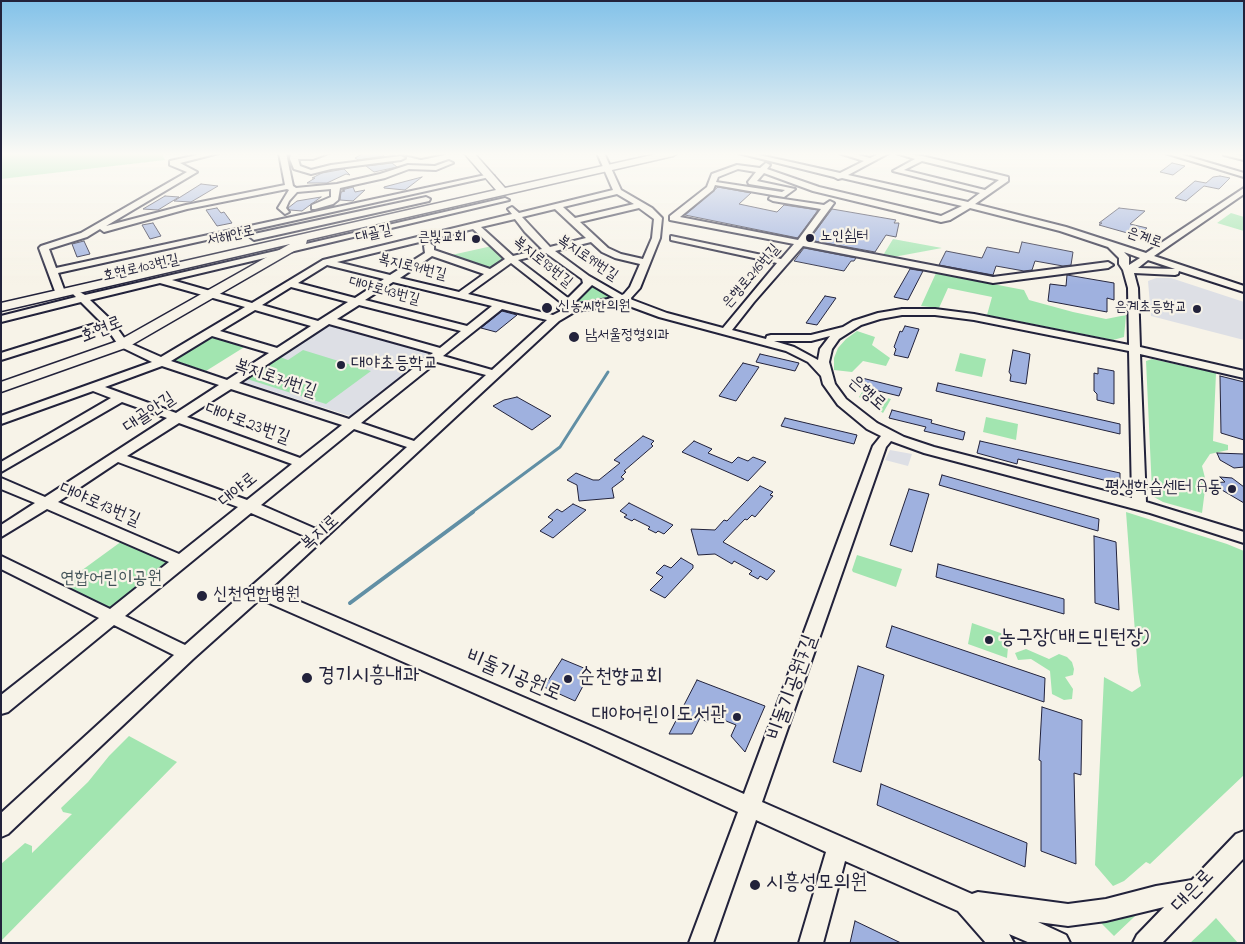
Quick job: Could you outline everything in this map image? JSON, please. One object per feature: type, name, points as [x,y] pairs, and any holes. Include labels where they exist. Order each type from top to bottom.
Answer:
[{"type":"main road","name":"서해안로","points":[[1,307],[60,292],[78,294],[141,274],[319,238],[416,216],[484,197]]},
{"type":"main road","name":"호현로","points":[[1,387],[123,344],[289,250],[319,238]]},
{"type":"street","points":[[84,235],[150,197]]},
{"type":"street","points":[[60,292],[44,248],[186,207],[241,197]]},
{"type":"street","points":[[285,212],[282,208],[287,197]]},
{"type":"street","points":[[315,207],[330,202],[335,197]]},
{"type":"street","points":[[52,271],[393,197]]},
{"type":"street","points":[[252,237],[373,212],[433,197]]},
{"type":"street","name":"복지로99번길","points":[[505,197],[517,215],[548,250],[586,278],[623,299]]},
{"type":"street","name":"대골길","points":[[1,420],[162,362],[326,262],[593,197]]},
{"type":"street","points":[[623,299],[632,292],[656,238],[658,225],[656,216],[628,197]]},
{"type":"street","points":[[700,197],[673,218],[993,280],[1108,265]]},
{"type":"street","name":"은행로216번길","points":[[726,331],[750,300],[801,242],[828,206],[777,197]]},
{"type":"street","points":[[850,197],[941,219],[947,218],[979,197]]},
{"type":"street","name":"은계로","points":[[934,197],[1103,242],[1244,289]]},
{"type":"street","points":[[1128,270],[1234,197]]},
{"type":"street","points":[[574,221],[640,205]]},
{"type":"street","points":[[557,206],[592,240],[618,256],[645,262]]},
{"type":"street","points":[[416,216],[429,237],[429,252],[492,273]]},
{"type":"street","name":"복지로93번길","points":[[475,226],[511,259],[568,302]]},
{"type":"street","points":[[319,238],[326,262]]},
{"type":"street","points":[[674,238],[784,262]]},
{"type":"street","points":[[511,259],[592,240]]},
{"type":"street","points":[[1103,242],[1125,259],[1124,264],[1128,270],[1135,303],[1134,350],[1139,505]]},
{"type":"street","name":"호현로103번길","points":[[1,318],[78,294],[159,280],[289,250]]},
{"type":"street","name":"대골안길","points":[[1,532],[119,458],[177,418],[431,253]]},
{"type":"street","name":"복지로91번길","points":[[461,295],[511,259]]},
{"type":"street","name":"복지로91번길","points":[[326,262],[555,319]]},
{"type":"street","points":[[1128,270],[1160,270],[1203,275]]},
{"type":"street","points":[[141,274],[210,295],[324,323],[440,355],[494,374]]},
{"type":"street","points":[[555,319],[568,302],[588,284],[586,278]]},
{"type":"street","name":"대야로43번길","points":[[290,284],[359,300],[470,330]]},
{"type":"street","points":[[78,294],[108,323],[123,344]]},
{"type":"street","name":"은행로216번길","points":[[623,299],[639,308],[741,335]]},
{"type":"street","name":"복지로","points":[[1,827],[187,654],[555,319],[573,308],[612,303],[623,299]]},
{"type":"street","name":"대야로","points":[[3,703],[183,562],[500,305]]},
{"type":"street","name":"은행로","points":[[1244,375],[1228,375],[1134,350],[974,317],[910,312],[864,320],[844,330],[835,337],[826,349],[823,362],[828,384],[842,402],[863,420],[889,435],[929,450],[1139,505],[1244,538]]},
{"type":"street","points":[[1,357],[108,323]]},
{"type":"street","points":[[741,335],[777,339],[804,338],[844,330]]},
{"type":"street","points":[[212,332],[278,352]]},
{"type":"street","points":[[741,335],[799,352],[812,360],[824,373]]},
{"type":"street","name":"복지로71번길","points":[[123,344],[162,362],[417,446]]},
{"type":"street","name":"대야로23번길","points":[[94,387],[304,464]]},
{"type":"street","points":[[1,468],[121,397]]},
{"type":"street","name":"비둘기공원7길","points":[[701,943],[880,446],[889,435]]},
{"type":"street","points":[[119,458],[251,507],[318,536]]},
{"type":"street","name":"대야로13번길","points":[[1,483],[183,562]]},
{"type":"street","points":[[1,562],[187,654]]},
{"type":"street","name":"비둘기공원로","points":[[258,591],[593,736],[838,847],[1058,943]]},
{"type":"street","name":"대은로","points":[[1145,943],[1244,842]]},
{"type":"street","points":[[811,943],[838,847]]},
{"type":"street","points":[[962,901],[1068,915],[1106,910],[1156,897],[1196,890]]},
{"type":"street","points":[[962,901],[1002,943]]},
{"type":"shaded area","name":"은계초등학교","points":[[1156,278],[1171,278],[1244,302],[1244,340],[1151,316],[1148,281]]},
{"type":"shaded area","name":"대야초등학교","points":[[329,322],[435,352],[358,415],[350,416],[243,382],[243,379]]},
{"type":"shaded area","points":[[890,450],[912,454],[908,466],[885,460]]},
{"type":"green space","points":[[1231,213],[1244,217],[1244,231],[1217,223]]},
{"type":"green space","points":[[893,239],[942,248],[888,258],[882,257]]},
{"type":"green space","points":[[492,246],[508,259],[491,272],[447,256]]},
{"type":"green space","points":[[936,273],[1024,290],[1029,300],[1073,312],[1106,319],[1126,315],[1124,337],[1113,340],[987,315],[992,297],[948,288],[939,308],[921,306]]},
{"type":"green space","points":[[591,286],[611,297],[573,302]]},
{"type":"green space","points":[[857,331],[875,337],[872,345],[890,358],[886,366],[863,361],[852,372],[834,370],[834,358],[838,348]]},
{"type":"green space","points":[[214,336],[246,346],[206,371],[173,360],[211,337]]},
{"type":"green space","points":[[303,350],[371,371],[326,404],[247,379],[280,357],[288,360]]},
{"type":"green space","points":[[960,353],[986,359],[982,377],[955,371]]},
{"type":"green space","points":[[1152,359],[1216,373],[1213,441],[1228,445],[1228,450],[1210,454],[1202,466],[1206,482],[1202,513],[1163,502],[1154,497],[1152,491],[1146,361]]},
{"type":"green space","points":[[862,392],[891,399],[883,413],[859,397]]},
{"type":"green space","points":[[986,417],[1018,424],[1016,440],[983,432]]},
{"type":"green space","points":[[1126,512],[1244,551],[1244,775],[1150,864],[1146,862],[1124,881],[1113,886],[1095,865],[1104,677],[1132,692],[1141,686],[1138,672]]},
{"type":"green space","name":"연합어린이공원","points":[[122,541],[170,562],[121,604],[109,608],[63,584]]},
{"type":"green space","points":[[857,555],[902,569],[896,587],[853,572]]},
{"type":"green space","name":"농구장(배드민턴장)","points":[[972,623],[1009,636],[1007,658],[968,644]]},
{"type":"green space","points":[[1026,649],[1049,659],[1059,654],[1067,657],[1072,662],[1073,675],[1065,677],[1073,689],[1072,699],[1064,700],[1052,694],[1050,671],[1031,659],[1018,660],[1015,653]]},
{"type":"green space","points":[[129,736],[177,762],[1,941],[1,864],[25,843],[32,846],[32,853],[72,814],[63,812],[61,808],[88,782],[109,756]]},
{"type":"green space","points":[[1152,900],[1114,936],[1097,919]]},
{"type":"green space","points":[[1216,918],[1238,943],[1190,943],[1206,928]]},
{"type":"building","points":[[163,197],[179,197],[158,210],[143,209]]},
{"type":"building","points":[[180,197],[199,197],[191,202],[174,201]]},
{"type":"building","points":[[321,197],[302,211],[290,210],[288,208],[297,201]]},
{"type":"building","points":[[340,197],[357,197],[353,201],[340,200]]},
{"type":"building","points":[[706,197],[747,197],[739,204],[777,212],[784,205],[818,210],[798,238],[685,215]]},
{"type":"building","points":[[1176,197],[1191,197],[1186,201]]},
{"type":"building","points":[[217,208],[221,213],[224,212],[232,223],[217,226],[206,210]]},
{"type":"building","points":[[1119,208],[1145,211],[1130,224],[1147,228],[1138,236],[1099,225],[1102,223],[1099,223]]},
{"type":"building","points":[[832,209],[896,220],[894,223],[899,223],[896,237],[886,235],[875,252],[809,240]]},
{"type":"building","points":[[153,223],[161,236],[150,239],[142,225]]},
{"type":"building","points":[[84,241],[90,254],[77,257],[72,244]]},
{"type":"building","points":[[1022,242],[1073,252],[1071,265],[1063,266],[1035,261],[1032,270],[1024,271],[996,266],[993,275],[939,265],[946,251],[982,258],[987,247],[1019,253]]},
{"type":"building","points":[[804,248],[856,258],[854,261],[851,261],[844,271],[794,261]]},
{"type":"building","points":[[910,269],[923,271],[908,300],[894,297]]},
{"type":"building","points":[[1067,275],[1114,283],[1114,300],[1107,298],[1107,312],[1048,301],[1050,284],[1066,286]]},
{"type":"building","points":[[825,296],[836,298],[817,325],[806,323]]},
{"type":"building","points":[[502,311],[517,315],[496,332],[481,328]]},
{"type":"building","points":[[905,326],[919,329],[908,358],[894,355],[896,349],[894,347],[900,331],[902,332]]},
{"type":"building","points":[[1013,350],[1030,354],[1026,384],[1010,381],[1011,375],[1009,372]]},
{"type":"building","points":[[760,354],[799,363],[795,371],[756,362]]},
{"type":"building","points":[[743,363],[759,367],[736,401],[719,396]]},
{"type":"building","points":[[1098,368],[1114,371],[1114,404],[1097,400],[1097,394],[1094,391],[1094,373],[1098,374]]},
{"type":"building","points":[[1220,376],[1244,382],[1244,440],[1221,433]]},
{"type":"building","points":[[858,377],[902,388],[899,396],[854,385]]},
{"type":"building","points":[[938,383],[1120,424],[1120,434],[936,391]]},
{"type":"building","points":[[517,397],[551,416],[532,430],[493,406],[504,400]]},
{"type":"building","points":[[892,410],[932,420],[931,423],[965,432],[963,440],[924,431],[926,427],[889,418]]},
{"type":"building","points":[[785,418],[857,435],[854,444],[781,426]]},
{"type":"building","points":[[643,436],[654,441],[651,444],[653,446],[624,471],[626,472],[621,477],[624,479],[612,488],[614,498],[579,501],[577,485],[567,480],[576,473],[593,480],[599,480],[620,463],[614,460]]},
{"type":"building","points":[[694,441],[712,449],[708,453],[732,463],[738,457],[748,461],[753,457],[766,462],[748,481],[682,452]]},
{"type":"building","points":[[980,441],[1120,473],[1120,484],[1018,459],[1017,464],[977,453]]},
{"type":"building","points":[[1217,453],[1244,454],[1244,467],[1234,468],[1220,460]]},
{"type":"building","points":[[942,475],[1099,519],[1098,531],[939,485]]},
{"type":"building","name":"평생학습센터 A동","points":[[1220,477],[1232,478],[1244,487],[1244,503],[1210,483],[1225,482]]},
{"type":"building","points":[[760,486],[773,492],[770,495],[773,496],[755,517],[752,515],[747,520],[745,519],[723,542],[775,571],[767,580],[760,576],[758,579],[749,574],[752,571],[734,561],[732,564],[715,554],[698,555],[691,529],[715,530],[724,520],[727,521]]},
{"type":"building","points":[[909,489],[929,494],[912,552],[890,545]]},
{"type":"building","points":[[629,503],[673,525],[664,534],[658,531],[656,533],[648,529],[650,527],[634,519],[632,521],[624,517],[627,515],[620,511]]},
{"type":"building","points":[[573,504],[586,510],[553,538],[540,531],[553,520],[548,517],[557,509],[562,512]]},
{"type":"building","points":[[1094,536],[1116,542],[1119,610],[1095,603]]},
{"type":"building","points":[[681,558],[693,565],[693,568],[665,598],[650,590],[663,577],[656,573],[664,565],[671,568]]},
{"type":"building","points":[[938,564],[1064,599],[1064,614],[936,577]]},
{"type":"building","points":[[892,626],[1045,678],[1044,702],[886,647]]},
{"type":"building","name":"순천향교회","points":[[562,659],[591,671],[575,701],[544,687]]},
{"type":"building","points":[[858,666],[884,675],[861,772],[833,762]]},
{"type":"building","name":"대야어린이도서관","points":[[697,680],[765,706],[745,752],[731,736],[736,725],[711,715],[707,722],[700,718],[692,734],[669,734]]},
{"type":"building","points":[[1042,707],[1082,720],[1081,775],[1074,773],[1076,864],[1041,851],[1041,761],[1039,760]]},
{"type":"building","points":[[881,784],[1027,843],[1025,867],[877,805]]},
{"type":"building","points":[[855,921],[901,943],[850,943]]},
{"type":"waterway","points":[[471,513],[560,447],[608,372]]},
{"type":"waterway","points":[[350,603],[473,512]]},
{"type":"place","name":"노인쉼터","points":[[810,238]]},
{"type":"place","name":"큰빛교회","points":[[476,239]]},
{"type":"place","name":"신농씨한의원","points":[[547,308]]},
{"type":"place","name":"은계초등학교","points":[[1197,309]]},
{"type":"place","name":"남서울정형외과","points":[[574,337]]},
{"type":"place","name":"대야초등학교","points":[[341,365]]},
{"type":"place","name":"평생학습센터 A동","points":[[1232,489]]},
{"type":"place","name":"신천연합병원","points":[[202,596]]},
{"type":"place","name":"농구장(배드민턴장)","points":[[989,640]]},
{"type":"place","name":"경기시흥내과","points":[[307,678]]},
{"type":"place","name":"순천향교회","points":[[568,679]]},
{"type":"place","name":"대야어린이도서관","points":[[737,717]]},
{"type":"place","name":"시흥성모의원","points":[[755,885]]}]
